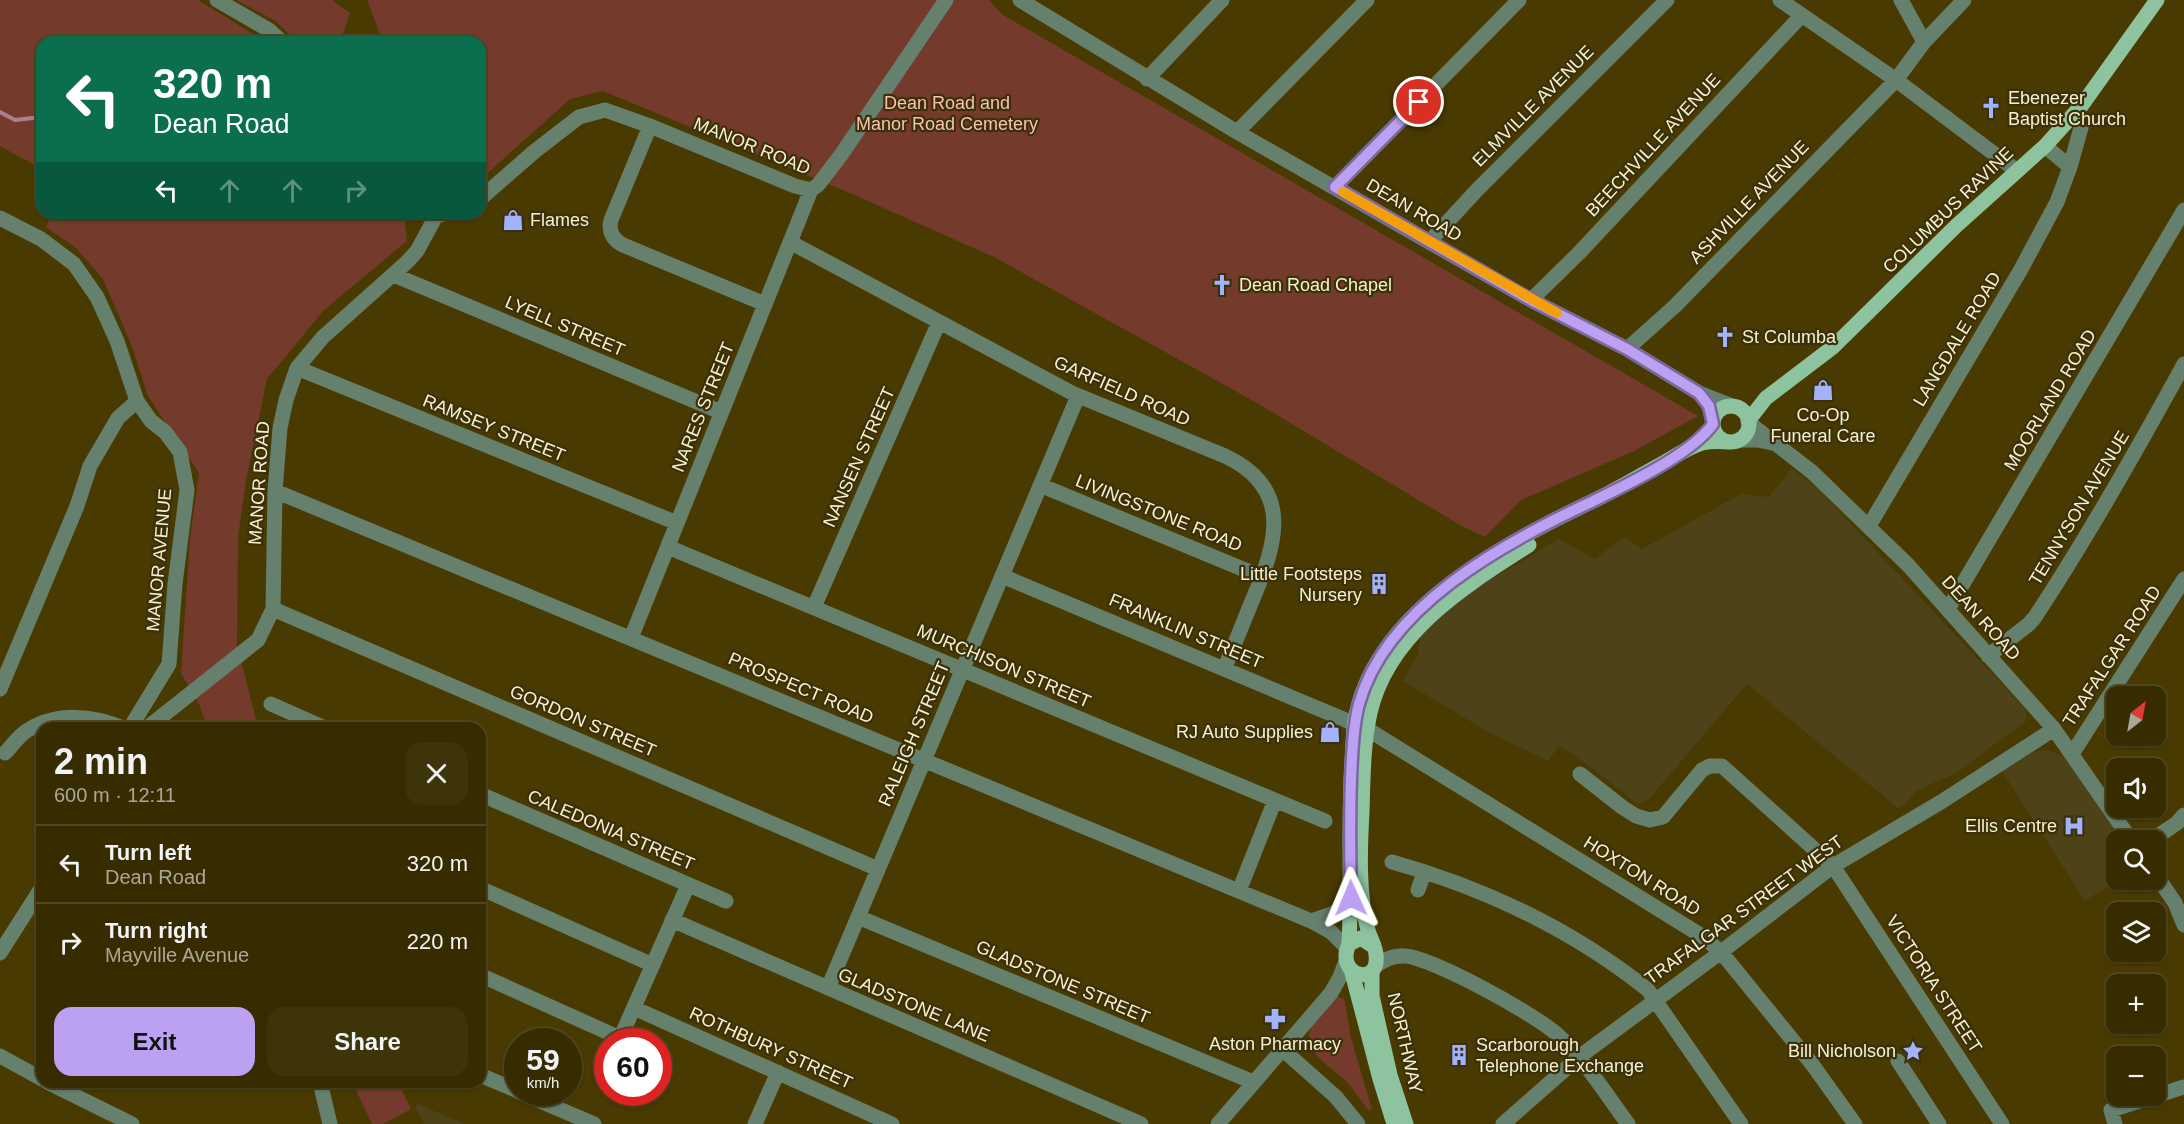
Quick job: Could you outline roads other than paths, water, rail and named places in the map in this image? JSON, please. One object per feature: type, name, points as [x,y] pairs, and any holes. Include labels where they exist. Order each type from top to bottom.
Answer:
[{"type":"main road","name":"COLUMBUS RAVINE","points":[[1748,422],[1766,398],[1833,347],[1956,226],[2045,146],[2076,112],[2157,0]]},
{"type":"main road","name":"COLUMBUS RAVINE","points":[[1733,407],[1766,398]]},
{"type":"main road","points":[[1358,957],[1351,898],[1349,828],[1361,726],[1383,679],[1406,642],[1420,626],[1464,588],[1606,495],[1693,446],[1710,442],[1733,441],[1746,433],[1748,422],[1742,410],[1733,407],[1719,410],[1713,423],[1693,446]]},
{"type":"main road","points":[[1713,423],[1716,434],[1733,441]]},
{"type":"main road","points":[[1358,957],[1362,900],[1361,726]]},
{"type":"main road","name":"NORTHWAY","points":[[1358,957],[1359,994],[1380,1079],[1394,1124]]},
{"type":"main road","name":"NORTHWAY","points":[[1358,957],[1372,996],[1390,1076],[1406,1124]]},
{"type":"street","points":[[218,0],[276,36]]},
{"type":"street","name":"MANOR ROAD","points":[[486,194],[579,117],[605,110],[650,126],[795,186],[811,190],[818,185],[841,155],[946,0]]},
{"type":"street","name":"DEAN ROAD","points":[[1020,0],[1147,79],[1429,242],[1531,300],[1627,349],[1699,393],[1733,407]]},
{"type":"street","points":[[1147,79],[1222,0]]},
{"type":"street","points":[[1237,132],[1367,0]]},
{"type":"street","points":[[1335,187],[1519,0]]},
{"type":"street","name":"ELMVILLE AVENUE","points":[[1429,242],[1476,191],[1666,0]]},
{"type":"street","points":[[1780,0],[1896,80],[2017,171]]},
{"type":"street","points":[[1901,0],[1924,42]]},
{"type":"street","name":"ASHVILLE AVENUE","points":[[1627,349],[1680,300],[1896,80],[1924,42],[1964,0]]},
{"type":"street","name":"BEECHVILLE AVENUE","points":[[1531,300],[1579,253],[1802,15]]},
{"type":"street","name":"LANGDALE ROAD","points":[[1869,526],[2020,271],[2057,202],[2082,124],[2076,112]]},
{"type":"street","points":[[650,126],[611,220],[610,230],[614,239],[623,245],[765,304]]},
{"type":"street","points":[[2045,146],[2070,167]]},
{"type":"street","name":"NARES STREET","points":[[631,638],[811,190]]},
{"type":"street","name":"MOORLAND ROAD","points":[[1948,609],[2184,210]]},
{"type":"street","name":"MANOR AVENUE","points":[[0,218],[41,239],[74,264],[97,297],[117,341],[137,401],[151,421],[165,432],[180,452],[187,490],[175,584],[169,664],[134,722]]},
{"type":"street","name":"MANOR ROAD","points":[[155,722],[258,640],[273,609],[275,491],[280,428],[286,400],[297,368],[323,337],[394,275],[417,251],[436,219]]},
{"type":"street","name":"GARFIELD ROAD","points":[[790,242],[1078,396],[1231,459],[1256,477],[1269,498],[1275,521],[1274,542],[1263,577],[1224,669]]},
{"type":"street","name":"LYELL STREET","points":[[394,275],[721,412]]},
{"type":"street","name":"NANSEN STREET","points":[[814,607],[939,322]]},
{"type":"street","name":"TENNYSON AVENUE","points":[[1988,656],[2035,617],[2136,452],[2184,364]]},
{"type":"street","name":"RAMSEY STREET","points":[[297,368],[677,523]]},
{"type":"street","points":[[1699,393],[1709,406],[1713,423]]},
{"type":"street","name":"RALEIGH STREET","points":[[828,988],[1078,396]]},
{"type":"street","points":[[0,689],[77,506],[90,466],[118,418],[137,401]]},
{"type":"street","name":"DEAN ROAD","points":[[1748,422],[1812,472],[1869,526],[1948,609],[2054,729],[2124,830]]},
{"type":"street","name":"DEAN ROAD","points":[[1733,441],[1758,440],[1777,445]]},
{"type":"street","name":"LIVINGSTONE ROAD","points":[[1040,485],[1263,577]]},
{"type":"street","name":"PROSPECT ROAD","points":[[275,491],[1311,921],[1358,957]]},
{"type":"street","name":"MURCHISON STREET","points":[[668,547],[1325,820]]},
{"type":"street","name":"FRANKLIN STREET","points":[[1002,576],[1361,726]]},
{"type":"street","name":"TRAFALGAR ROAD","points":[[2072,754],[2184,579]]},
{"type":"street","name":"GORDON STREET","points":[[273,609],[878,869]]},
{"type":"street","points":[[271,704],[312,722]]},
{"type":"street","points":[[44,722],[51,719],[80,717],[110,722]]},
{"type":"street","points":[[2,753],[26,730],[36,726]]},
{"type":"street","name":"HOXTON ROAD","points":[[1361,726],[1702,936],[1722,952],[1812,1064],[1855,1124]]},
{"type":"street","name":"TRAFALGAR STREET WEST","points":[[1503,1124],[1579,1056],[1722,952],[1833,866],[1988,773],[2054,729]]},
{"type":"street","name":"VICTORIA STREET","points":[[1580,774],[1622,807],[1636,816],[1650,820],[1663,817],[1702,770],[1710,766],[1722,766],[1833,866],[2002,1124]]},
{"type":"street","name":"CALEDONIA STREET","points":[[486,798],[726,901]]},
{"type":"street","points":[[1239,891],[1275,800]]},
{"type":"street","points":[[2166,830],[2184,815]]},
{"type":"street","points":[[1392,862],[1513,906],[1562,932],[1629,975],[1648,990],[1741,1124]]},
{"type":"street","points":[[1418,890],[1424,873]]},
{"type":"street","points":[[625,1028],[688,885]]},
{"type":"street","points":[[2166,890],[2175,903],[2184,925]]},
{"type":"street","points":[[486,891],[652,965]]},
{"type":"street","points":[[0,953],[36,896]]},
{"type":"street","points":[[1311,921],[1334,913],[1351,898]]},
{"type":"street","name":"GLADSTONE STREET","points":[[858,917],[1253,1082]]},
{"type":"street","name":"GLADSTONE LANE","points":[[672,920],[1142,1124]]},
{"type":"street","points":[[1218,1124],[1331,993],[1358,957],[1404,956],[1438,968],[1484,989],[1541,1022],[1579,1056],[1628,1124]]},
{"type":"street","points":[[486,978],[596,1028]]},
{"type":"street","name":"ROTHBURY STREET","points":[[634,1008],[892,1124]]},
{"type":"street","points":[[1282,1048],[1336,1097],[1358,1124]]},
{"type":"street","points":[[0,1056],[36,1075]]},
{"type":"street","points":[[1898,1061],[1940,1124]]},
{"type":"street","points":[[755,1124],[778,1072]]},
{"type":"street","points":[[486,1078],[504,1086]]},
{"type":"street","points":[[2115,1124],[2111,1110],[2184,1087]]},
{"type":"street","points":[[59,1088],[132,1124]]},
{"type":"street","points":[[321,1088],[330,1124]]},
{"type":"street","points":[[551,1106],[594,1124]]},
{"type":"waterway","points":[[0,112],[15,120],[36,118]]},
{"type":"place","name":"Ebenezer Baptist Church","points":[[1991,108]]},
{"type":"place","name":"Flames","points":[[513,220]]},
{"type":"place","name":"Dean Road Chapel","points":[[1222,285]]},
{"type":"place","name":"St Columba","points":[[1725,337]]},
{"type":"place","name":"Co-Op Funeral Care","points":[[1823,390]]},
{"type":"place","name":"Little Footsteps Nursery","points":[[1379,584]]},
{"type":"place","name":"RJ Auto Supplies","points":[[1330,732]]},
{"type":"place","name":"Ellis Centre","points":[[2074,826]]},
{"type":"place","name":"Aston Pharmacy","points":[[1275,1019]]},
{"type":"place","name":"Bill Nicholson","points":[[1913,1051]]},
{"type":"place","name":"Scarborough Telephone Exchange","points":[[1459,1055]]},
{"type":"park label","name":"Dean Road and Manor Road Cemetery","points":[[947,113]]}]
